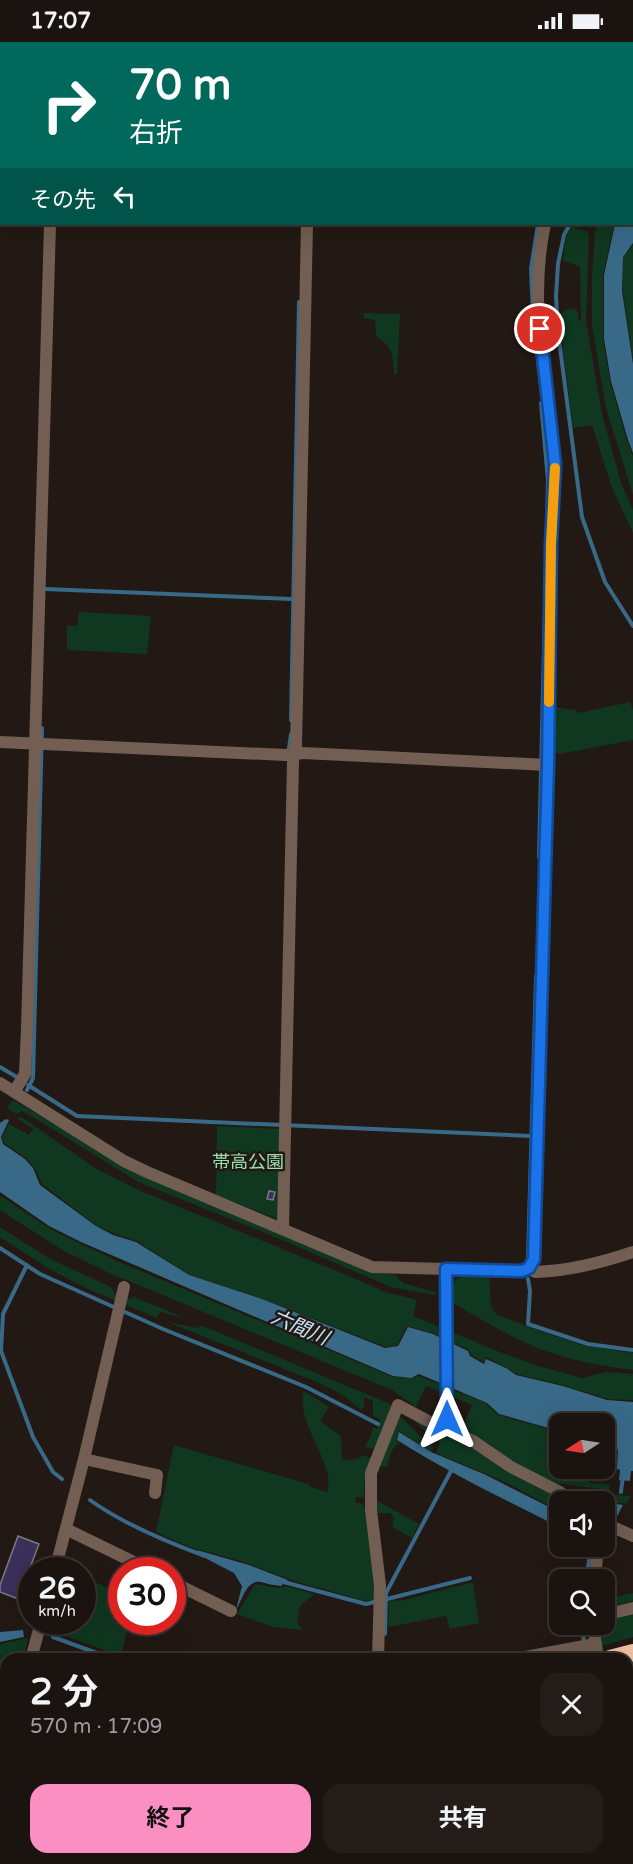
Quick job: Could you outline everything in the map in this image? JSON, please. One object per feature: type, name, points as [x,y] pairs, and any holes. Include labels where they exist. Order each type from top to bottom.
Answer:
[{"type":"street","points":[[19,1084],[27,1028],[39,744],[50,225]]},
{"type":"street","points":[[283,1228],[290,886],[297,722],[307,225]]},
{"type":"street","points":[[0,1083],[19,1084],[124,1161],[372,1267],[522,1271],[529,1268],[534,1259],[543,765],[555,483],[538,296],[538,266],[545,225]]},
{"type":"street","points":[[0,742],[543,765]]},
{"type":"street","points":[[529,1268],[536,1272],[579,1267],[606,1262],[633,1252]]},
{"type":"street","points":[[446,1269],[447,1424]]},
{"type":"street","points":[[58,1557],[124,1287]]},
{"type":"street","points":[[378,1653],[380,1586],[372,1510],[371,1473],[398,1405],[447,1424],[511,1467],[558,1491]]},
{"type":"street","points":[[84,1459],[157,1475],[155,1493]]},
{"type":"street","points":[[615,1528],[633,1536]]},
{"type":"street","points":[[66,1529],[123,1557]]},
{"type":"street","points":[[186,1589],[231,1611]]},
{"type":"street","points":[[615,1613],[633,1608]]},
{"type":"street","points":[[33,1653],[37,1635]]},
{"type":"street","points":[[590,1635],[588,1645],[594,1653]]},
{"type":"street","points":[[546,1653],[588,1645]]},
{"type":"green space","points":[[597,225],[614,225],[603,275],[603,339],[610,381],[633,456],[633,495],[606,408],[592,325]]},
{"type":"green space","points":[[571,227],[589,234],[586,321],[602,414],[621,483],[633,510],[633,533],[612,488],[592,425],[573,428],[560,325],[562,324],[561,313],[570,308],[577,310],[579,321],[581,320],[580,267],[563,260],[566,238]]},
{"type":"green space","points":[[633,245],[633,360],[623,291],[623,257]]},
{"type":"green space","points":[[363,313],[400,314],[397,374],[394,374],[389,348],[376,336],[375,320],[364,318]]},
{"type":"green space","points":[[79,612],[151,616],[147,654],[67,650],[67,626],[77,626]]},
{"type":"green space","points":[[630,702],[633,710],[633,740],[555,753],[554,707],[575,710],[578,713]]},
{"type":"green space","points":[[13,1100],[142,1175],[373,1272],[395,1275],[403,1283],[435,1292],[435,1295],[391,1287],[268,1234],[138,1182],[22,1111],[16,1114],[7,1108]]},
{"type":"green space","points":[[20,1116],[95,1168],[143,1192],[385,1292],[417,1300],[413,1316],[497,1351],[538,1366],[582,1378],[606,1372],[633,1374],[633,1400],[608,1399],[516,1374],[486,1357],[484,1362],[471,1355],[469,1350],[433,1333],[407,1326],[397,1345],[386,1347],[260,1298],[189,1275],[137,1241],[97,1226],[42,1184],[34,1167],[26,1158],[4,1143],[2,1137],[9,1124],[29,1135],[33,1129],[18,1119]]},
{"type":"green space","name":"帯高公園","points":[[217,1126],[280,1129],[278,1219],[216,1195]]},
{"type":"green space","points":[[0,1196],[54,1231],[117,1261],[393,1377],[419,1376],[485,1403],[498,1415],[549,1429],[549,1479],[590,1479],[589,1483],[610,1485],[609,1490],[554,1483],[510,1461],[489,1444],[461,1431],[472,1405],[426,1386],[416,1407],[392,1390],[107,1272],[64,1251],[0,1210]]},
{"type":"green space","points":[[0,1227],[50,1259],[111,1287],[115,1294],[130,1299],[134,1297],[185,1318],[160,1312],[157,1318],[88,1289],[49,1269],[0,1237]]},
{"type":"green space","points":[[489,1275],[491,1307],[496,1314],[585,1346],[633,1353],[633,1370],[587,1363],[543,1350],[508,1334],[453,1303],[453,1286],[456,1279]]},
{"type":"green space","points":[[165,1321],[195,1328],[203,1326],[390,1404],[391,1408],[375,1449],[365,1447],[373,1427],[377,1429],[380,1419],[373,1416],[373,1401],[364,1397],[364,1407],[361,1410],[343,1395],[317,1382]]},
{"type":"green space","points":[[304,1391],[329,1407],[320,1421],[341,1436],[342,1460],[357,1459],[363,1455],[372,1459],[364,1485],[364,1498],[356,1497],[355,1502],[364,1505],[375,1574],[376,1598],[366,1601],[294,1581],[241,1561],[189,1547],[156,1532],[174,1445],[328,1491],[325,1466],[304,1412]]},
{"type":"green space","points":[[399,1415],[434,1447],[431,1452],[399,1431],[396,1440],[400,1443],[392,1450],[387,1467],[379,1466]]},
{"type":"green space","points":[[410,1416],[473,1445],[549,1491],[549,1506],[505,1482],[436,1453],[440,1443],[430,1437]]},
{"type":"green space","points":[[615,1495],[631,1496],[627,1503],[615,1503]]},
{"type":"green space","points":[[376,1500],[419,1524],[412,1538],[392,1527],[394,1518],[390,1513],[377,1513]]},
{"type":"green space","points":[[96,1582],[108,1589],[108,1635],[126,1635],[122,1653],[113,1653],[63,1635],[96,1635]]},
{"type":"green space","points":[[473,1582],[479,1623],[450,1629],[446,1616],[388,1627],[389,1601],[400,1601]]},
{"type":"green space","points":[[255,1584],[278,1588],[286,1586],[314,1594],[300,1606],[297,1623],[303,1630],[273,1627],[237,1614]]},
{"type":"green space","points":[[633,1593],[633,1601],[615,1606],[615,1597]]},
{"type":"green space","points":[[633,1612],[633,1637],[601,1646],[599,1635],[615,1635],[615,1616]]},
{"type":"green space","points":[[28,1638],[25,1653],[0,1653],[0,1644]]},
{"type":"water","points":[[615,225],[633,225],[633,243],[623,257],[622,291],[633,364],[633,453],[611,381],[604,339],[604,275]]},
{"type":"water","name":"六間川","points":[[6,1119],[9,1120],[1,1137],[3,1144],[25,1159],[33,1168],[40,1185],[96,1226],[113,1235],[136,1242],[189,1275],[262,1299],[385,1348],[398,1346],[408,1327],[433,1334],[468,1351],[470,1356],[484,1364],[486,1359],[516,1375],[563,1386],[607,1400],[633,1402],[633,1471],[631,1471],[630,1481],[619,1480],[618,1450],[615,1449],[615,1413],[549,1413],[549,1428],[499,1414],[487,1403],[419,1374],[411,1378],[393,1376],[81,1242],[49,1226],[0,1192],[0,1123]]},
{"type":"water","points":[[399,1432],[431,1452],[486,1475],[549,1507],[549,1522],[437,1464],[397,1440]]},
{"type":"water","points":[[616,1504],[623,1505],[615,1520]]},
{"type":"water","points":[[197,1550],[249,1565],[288,1580],[281,1586],[261,1582],[252,1584],[236,1610],[242,1586],[234,1573],[207,1559]]},
{"type":"water","points":[[18,1630],[18,1635],[24,1635],[24,1637],[0,1642],[0,1632]]},
{"type":"building","points":[[269,1191],[275,1192],[273,1200],[267,1199]]},
{"type":"building","points":[[18,1536],[39,1544],[34,1557],[18,1557],[18,1599],[0,1592],[0,1585]]},
{"type":"waterway","points":[[534,336],[531,269],[538,225]]},
{"type":"waterway","points":[[569,225],[564,235],[558,264],[556,296],[558,332],[582,517],[605,582],[633,626]]},
{"type":"waterway","points":[[291,720],[299,302]]},
{"type":"waterway","points":[[539,857],[548,480],[541,403]]},
{"type":"waterway","points":[[45,589],[292,599]]},
{"type":"waterway","points":[[27,1090],[33,1078],[42,728]]},
{"type":"waterway","points":[[289,748],[291,734]]},
{"type":"waterway","points":[[528,1257],[536,976]]},
{"type":"waterway","points":[[0,1067],[20,1079]]},
{"type":"waterway","points":[[28,1085],[77,1116],[531,1136]]},
{"type":"waterway","points":[[0,1248],[40,1274],[163,1329],[306,1387],[378,1424]]},
{"type":"waterway","points":[[27,1265],[3,1314],[1,1351],[33,1437],[53,1472],[62,1479]]},
{"type":"waterway","points":[[528,1279],[530,1291],[528,1324],[588,1344],[633,1350]]},
{"type":"waterway","points":[[385,1634],[386,1593],[452,1469]]},
{"type":"waterway","points":[[621,1492],[623,1475]]},
{"type":"waterway","points":[[90,1500],[131,1525],[205,1556]]},
{"type":"waterway","points":[[588,1569],[590,1557]]},
{"type":"waterway","points":[[387,1599],[470,1578]]},
{"type":"waterway","points":[[280,1581],[366,1604],[374,1602]]},
{"type":"waterway","points":[[583,1635],[586,1653]]},
{"type":"waterway","points":[[53,1637],[97,1653]]},
{"type":"slow traffic","points":[[549,702],[551,544],[555,468]]},
{"type":"route","points":[[447,1419],[446,1269],[522,1271],[529,1268],[534,1259],[548,765],[551,544],[555,483],[555,464],[540,329]]}]
